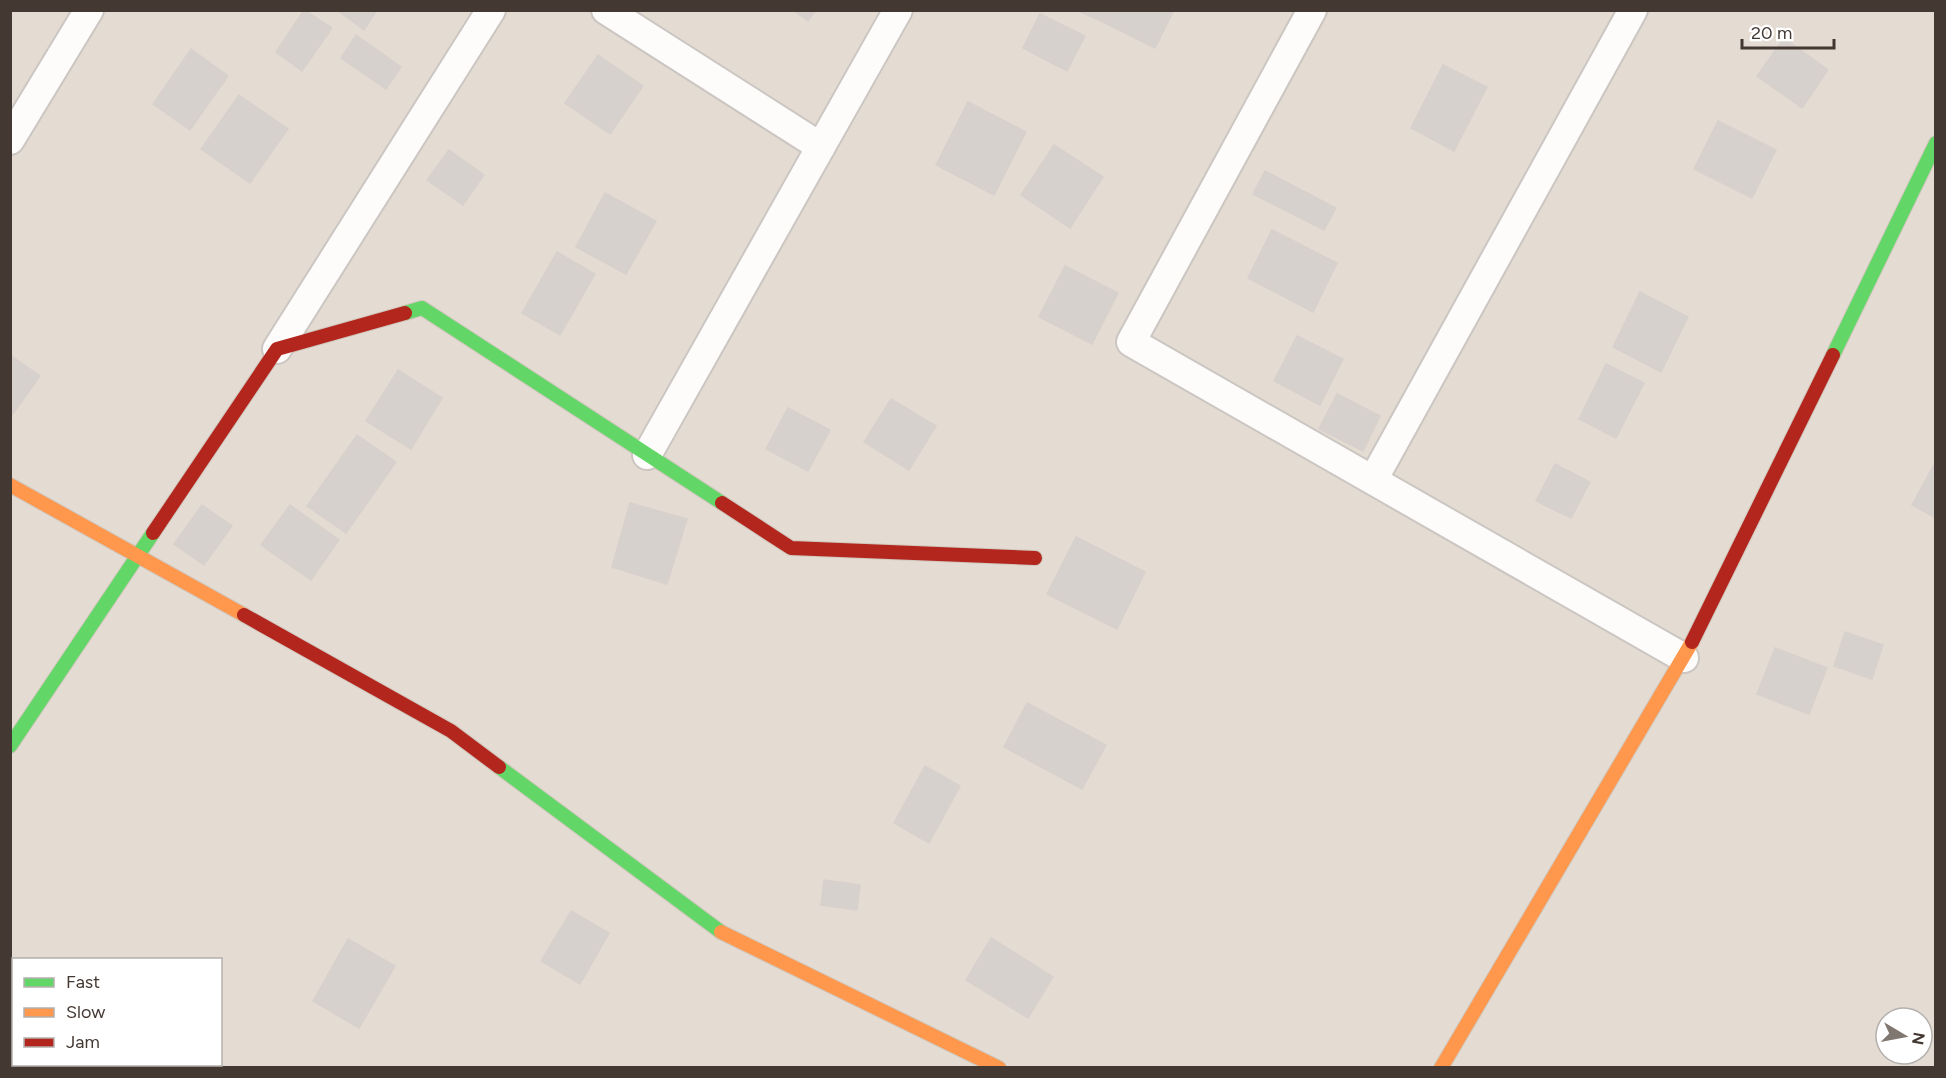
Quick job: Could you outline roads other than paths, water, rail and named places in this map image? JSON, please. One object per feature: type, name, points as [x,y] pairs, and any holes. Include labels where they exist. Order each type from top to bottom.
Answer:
[{"type":"street","points":[[10,140],[89,10]]},
{"type":"street","points":[[10,746],[277,349],[491,10]]},
{"type":"street","points":[[606,10],[821,147]]},
{"type":"street","points":[[647,455],[898,10]]},
{"type":"street","points":[[1312,10],[1131,342],[1684,658]]},
{"type":"street","points":[[1372,480],[1633,10]]},
{"type":"street","points":[[1442,1068],[1684,658],[1935,143]]},
{"type":"street","points":[[277,349],[422,308],[791,548],[1035,558]]},
{"type":"street","points":[[10,485],[451,731],[724,934],[999,1068]]}]
